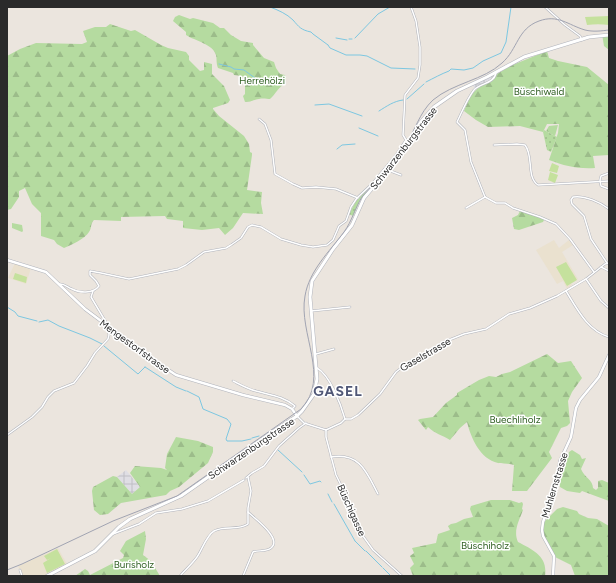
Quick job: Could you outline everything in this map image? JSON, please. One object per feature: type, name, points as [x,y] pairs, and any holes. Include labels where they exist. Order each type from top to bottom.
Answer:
[{"type":"main road","name":"Schwarzenburgstrasse","points":[[47,576],[91,553],[121,525],[133,517],[179,497],[274,430],[297,416],[307,405],[314,394],[317,382],[316,354],[310,294],[313,279],[350,224],[364,198],[406,147],[424,119],[434,107],[457,91],[532,54],[590,37],[609,35]]},
{"type":"street","points":[[59,284],[75,290],[87,292],[93,291],[98,288],[99,285],[90,275],[90,271],[129,279],[178,269],[204,252],[226,248],[232,245],[241,238],[249,223],[261,227],[278,237],[297,244],[319,247],[326,246],[331,243],[339,226],[346,221],[351,207],[396,155],[406,140],[403,135],[405,95],[418,78],[420,65],[420,47],[416,21],[411,7]]},
{"type":"street","points":[[545,7],[580,36],[582,40]]},
{"type":"street","points":[[496,72],[494,77],[488,82],[474,90],[457,122],[465,130],[471,162],[485,197],[496,203],[504,203],[513,208],[556,224],[570,239],[594,272]]},
{"type":"street","points":[[259,119],[265,124],[271,140],[275,174],[302,188],[316,187],[336,189],[358,198]]},
{"type":"street","points":[[494,145],[519,144],[525,146],[528,151],[532,177],[536,184],[544,186],[600,181],[609,182]]},
{"type":"street","points":[[388,170],[401,175]]},
{"type":"street","points":[[609,173],[600,177],[602,186],[609,189]]},
{"type":"street","points":[[608,263],[591,239],[584,216],[572,204],[571,200],[573,197],[577,196],[597,202],[609,209]]},
{"type":"street","points":[[466,208],[485,197]]},
{"type":"street","points":[[346,221],[350,224]]},
{"type":"street","name":"Mengestorfstrasse","points":[[7,260],[44,271],[50,275],[77,302],[152,360],[176,375],[243,395],[285,405],[292,409]]},
{"type":"street","name":"Gaselstrasse","points":[[326,430],[356,416],[382,391],[396,372],[409,362],[430,352],[444,342],[464,334],[486,329],[509,314],[530,308],[566,291],[608,263]]},
{"type":"street","points":[[601,267],[609,271]]},
{"type":"street","points":[[586,279],[598,298],[609,308]]},
{"type":"street","points":[[91,297],[93,291]]},
{"type":"street","points":[[566,291],[590,326],[609,337]]},
{"type":"street","points":[[7,434],[24,424],[35,414],[54,391],[70,385],[75,381],[88,366],[95,353],[108,339],[108,326],[87,292]]},
{"type":"street","points":[[311,311],[350,307]]},
{"type":"street","points":[[316,354],[334,349]]},
{"type":"street","name":"Muhlernstrasse","points":[[554,575],[554,556],[543,536],[543,522],[556,486],[560,461],[571,437],[576,408],[599,377],[609,355]]},
{"type":"street","points":[[317,368],[329,379],[345,420]]},
{"type":"street","points":[[233,381],[256,391],[271,394],[286,401],[295,406],[292,409],[301,421],[326,430]]},
{"type":"street","points":[[112,534],[139,524],[156,513],[182,509],[208,501],[264,466],[280,446],[299,428],[306,424]]},
{"type":"street","name":"Büschigasse","points":[[326,430],[331,457],[339,482],[352,508],[361,532],[373,550],[402,576]]},
{"type":"street","points":[[331,457],[344,457],[358,462],[370,478],[378,494]]},
{"type":"street","points":[[180,576],[197,558],[212,533],[217,529],[246,526],[248,522],[251,492],[246,478]]},
{"type":"street","points":[[243,576],[252,552],[269,550],[274,543],[267,530],[248,512]]},
{"type":"street","points":[[20,570],[22,576]]},
{"type":"shaded area","points":[[495,74],[488,82],[477,87],[475,90],[473,85]]},
{"type":"shaded area","points":[[554,240],[559,248],[569,240],[573,245],[562,252],[578,279],[571,283],[572,285],[567,289],[563,281],[557,284],[536,250]]},
{"type":"shaded area","points":[[15,263],[31,268],[26,284],[8,278]]},
{"type":"shaded area","points":[[126,470],[140,487],[132,494],[117,477]]},
{"type":"shaded area","points":[[58,548],[68,566],[47,576],[22,576],[18,566]]},
{"type":"green space","name":"Herrehölzi","points":[[179,15],[190,19],[193,18],[213,23],[220,28],[224,28],[231,35],[241,41],[253,43],[264,58],[274,62],[280,74],[285,75],[285,84],[270,99],[257,99],[250,102],[245,102],[243,96],[245,94],[245,79],[242,76],[234,75],[233,73],[218,68],[214,51],[208,45],[186,35],[186,32],[173,21],[175,17]]},
{"type":"green space","points":[[609,16],[609,25],[587,25],[585,17]]},
{"type":"green space","points":[[110,24],[131,31],[135,30],[161,45],[186,52],[189,56],[189,60],[200,71],[204,70],[204,62],[212,64],[212,74],[224,86],[230,100],[228,103],[213,109],[219,116],[244,136],[249,144],[252,155],[247,190],[262,192],[261,203],[263,214],[243,213],[233,228],[225,235],[219,228],[202,230],[183,228],[183,221],[167,219],[165,216],[121,217],[121,221],[94,220],[87,235],[78,242],[64,248],[57,244],[54,240],[41,236],[41,213],[32,204],[25,188],[19,191],[19,197],[11,209],[7,210],[7,56],[36,43],[82,44],[87,42],[83,31],[95,27],[106,27]]},
{"type":"green space","points":[[602,34],[609,34],[609,50],[604,46]]},
{"type":"green space","name":"Büschiwald","points":[[547,51],[549,58],[587,67],[609,85],[609,155],[593,156],[595,168],[571,167],[549,160],[558,133],[559,124],[547,124],[543,132],[520,126],[488,127],[464,111],[475,91],[493,80],[497,74],[510,66]]},
{"type":"green space","points":[[558,125],[555,136],[546,131],[549,126]]},
{"type":"green space","points":[[544,130],[557,137],[551,152],[547,150],[543,132]]},
{"type":"green space","points":[[552,163],[559,166],[557,173],[549,171]]},
{"type":"green space","points":[[550,172],[558,175],[555,183],[548,180]]},
{"type":"green space","points":[[369,188],[360,200],[353,216],[349,214],[356,201]]},
{"type":"green space","points":[[520,211],[545,218],[543,222],[519,230],[514,229],[512,218],[518,215]]},
{"type":"green space","points":[[12,223],[22,225],[23,231],[22,232],[12,228]]},
{"type":"green space","points":[[566,262],[577,280],[567,286],[556,267]]},
{"type":"green space","points":[[15,273],[27,277],[26,283],[13,279]]},
{"type":"green space","name":"Buechliholz","points":[[547,354],[558,363],[571,361],[582,378],[572,392],[568,401],[570,423],[561,428],[549,452],[552,458],[527,491],[512,491],[514,465],[498,463],[486,457],[477,447],[467,422],[450,440],[428,427],[426,430],[418,420],[433,417],[446,403],[457,395],[457,393],[479,380],[489,376],[496,377],[510,372]]},
{"type":"green space","points":[[176,437],[198,441],[213,447],[213,452],[208,463],[179,487],[170,491],[166,495],[121,503],[108,514],[100,515],[94,510],[93,487],[113,476],[117,477],[132,494],[140,487],[130,473],[135,466],[161,468],[167,470],[165,468],[167,454]]},
{"type":"green space","points":[[572,450],[580,455],[582,459],[586,458],[581,469],[592,483],[593,488],[596,490],[598,488],[598,481],[602,480],[609,483],[609,501],[582,491],[580,493],[567,491],[560,487],[558,479],[559,471],[563,470],[569,452]]},
{"type":"green space","name":"Büschiholz","points":[[491,500],[510,500],[519,503],[522,502],[523,510],[517,526],[516,534],[518,542],[534,551],[542,559],[544,563],[545,576],[413,576],[410,568],[414,564],[410,556],[414,553],[412,548],[436,543],[438,534],[450,530],[448,526],[473,517],[470,509],[471,506]]},
{"type":"green space","points":[[563,507],[577,511],[579,514],[588,518],[597,519],[609,526],[609,576],[575,576],[571,565],[555,557],[545,540],[542,531],[544,522],[557,509]]},
{"type":"green space","name":"Burisholz","points":[[145,531],[146,539],[143,555],[151,561],[160,576],[75,576],[85,569],[90,575],[123,558],[124,555],[120,551],[126,541]]},
{"type":"green space","points":[[57,549],[65,564],[47,573],[43,563],[51,558],[47,560],[44,556]]},
{"type":"waterway","points":[[270,7],[288,16],[300,28],[311,32],[328,45]]},
{"type":"waterway","points":[[355,38],[378,14],[390,7]]},
{"type":"waterway","points":[[426,82],[451,69],[464,70],[473,68],[483,61],[501,53],[506,42],[511,7]]},
{"type":"waterway","points":[[336,38],[347,40]]},
{"type":"waterway","points":[[328,45],[330,48],[346,55],[367,56],[391,68],[415,69]]},
{"type":"waterway","points":[[219,64],[234,69],[244,70],[259,81],[275,84],[285,83]]},
{"type":"waterway","points":[[407,99],[424,84]]},
{"type":"waterway","points":[[379,111],[403,100]]},
{"type":"waterway","points":[[315,105],[329,104],[362,116]]},
{"type":"waterway","points":[[359,128],[378,136]]},
{"type":"waterway","points":[[337,149],[342,145],[355,144]]},
{"type":"waterway","points":[[7,307],[18,316],[37,321]]},
{"type":"waterway","points":[[39,322],[48,320],[102,344]]},
{"type":"waterway","points":[[104,346],[138,374],[145,367]]},
{"type":"waterway","points":[[145,367],[176,387],[186,391]]},
{"type":"waterway","points":[[187,391],[199,397],[203,409],[227,419],[231,424],[226,439],[227,441],[242,441],[251,439]]},
{"type":"waterway","points":[[252,438],[259,436]]},
{"type":"waterway","points":[[278,450],[302,472]]},
{"type":"waterway","points":[[304,475],[310,484],[321,482]]},
{"type":"waterway","points":[[328,494],[332,502]]},
{"type":"waterway","points":[[334,504],[355,541]]},
{"type":"waterway","points":[[355,541],[365,551]]},
{"type":"waterway","points":[[366,551],[382,567]]},
{"type":"waterway","points":[[383,568],[391,576]]},
{"type":"railway","points":[[7,570],[113,521],[177,496],[301,409],[309,397],[313,383],[314,369],[304,310],[307,287],[320,262],[347,228],[362,197],[405,146],[428,105],[441,94],[450,89],[478,78],[495,69],[507,58],[526,29],[539,21],[546,19],[557,19],[588,31],[609,30]]},
{"type":"district","name":"GASEL","points":[[338,391]]}]
